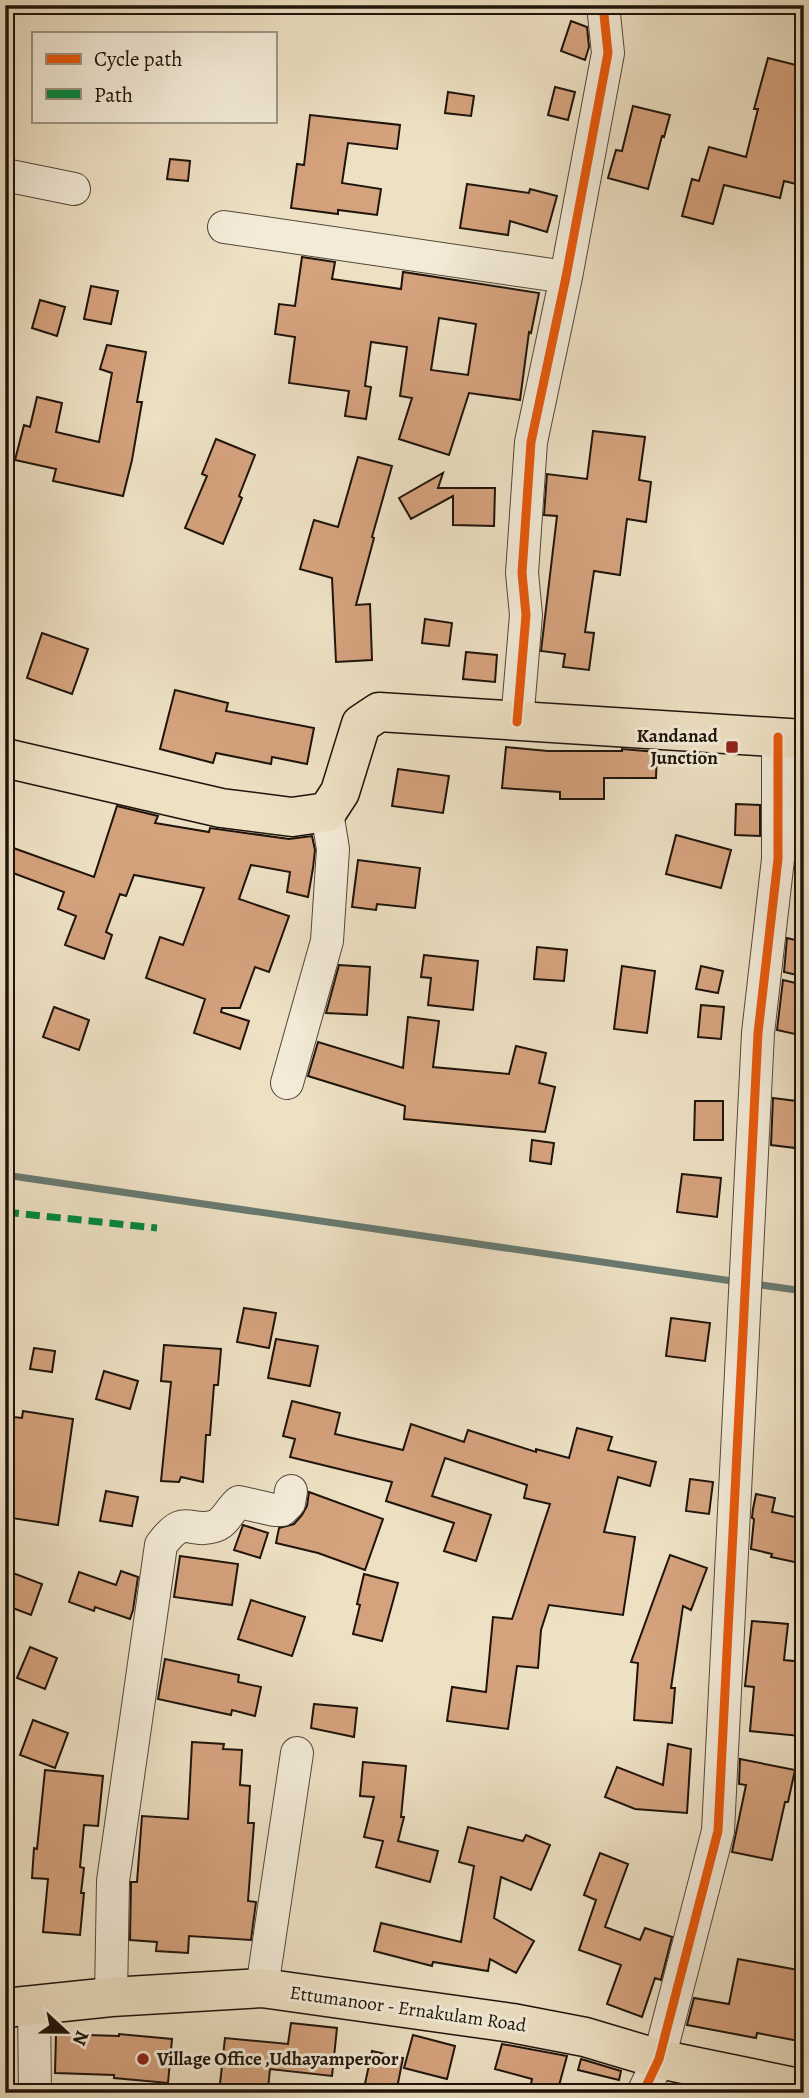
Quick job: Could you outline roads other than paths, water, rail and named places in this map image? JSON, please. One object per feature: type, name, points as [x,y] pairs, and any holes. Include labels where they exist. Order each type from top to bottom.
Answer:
[{"type":"main road","points":[[5,758],[221,808],[292,817],[327,812],[340,792],[361,724],[379,712],[791,738]]},
{"type":"main road","name":"Ettumanoor - Ernakulam Road","points":[[19,2006],[111,1997],[262,1988],[512,2023],[585,2037],[659,2059],[804,2089]]},
{"type":"street","points":[[517,722],[526,615],[522,573],[531,442],[566,277],[608,53],[603,5]]},
{"type":"street","points":[[5,175],[74,190]]},
{"type":"street","points":[[223,228],[566,277]]},
{"type":"street","points":[[643,2093],[659,2059],[718,1831],[758,1033],[791,738]]},
{"type":"street","points":[[287,1083],[327,941],[333,849],[327,812]]},
{"type":"street","points":[[111,1997],[113,1881],[161,1545],[169,1534],[181,1526],[212,1527],[223,1522],[239,1502],[282,1510],[289,1503],[291,1491]]},
{"type":"street","points":[[262,1988],[297,1753]]},
{"type":"street","points":[[19,2006],[35,2093]]},
{"type":"waterway","points":[[5,1175],[739,1282]]},
{"type":"waterway","points":[[754,1284],[804,1291]]},
{"type":"place","name":"Kandanad Junction","points":[[732,747]]},
{"type":"place","name":"Village Office ,Udhayamperoor","points":[[143,2059]]}]
